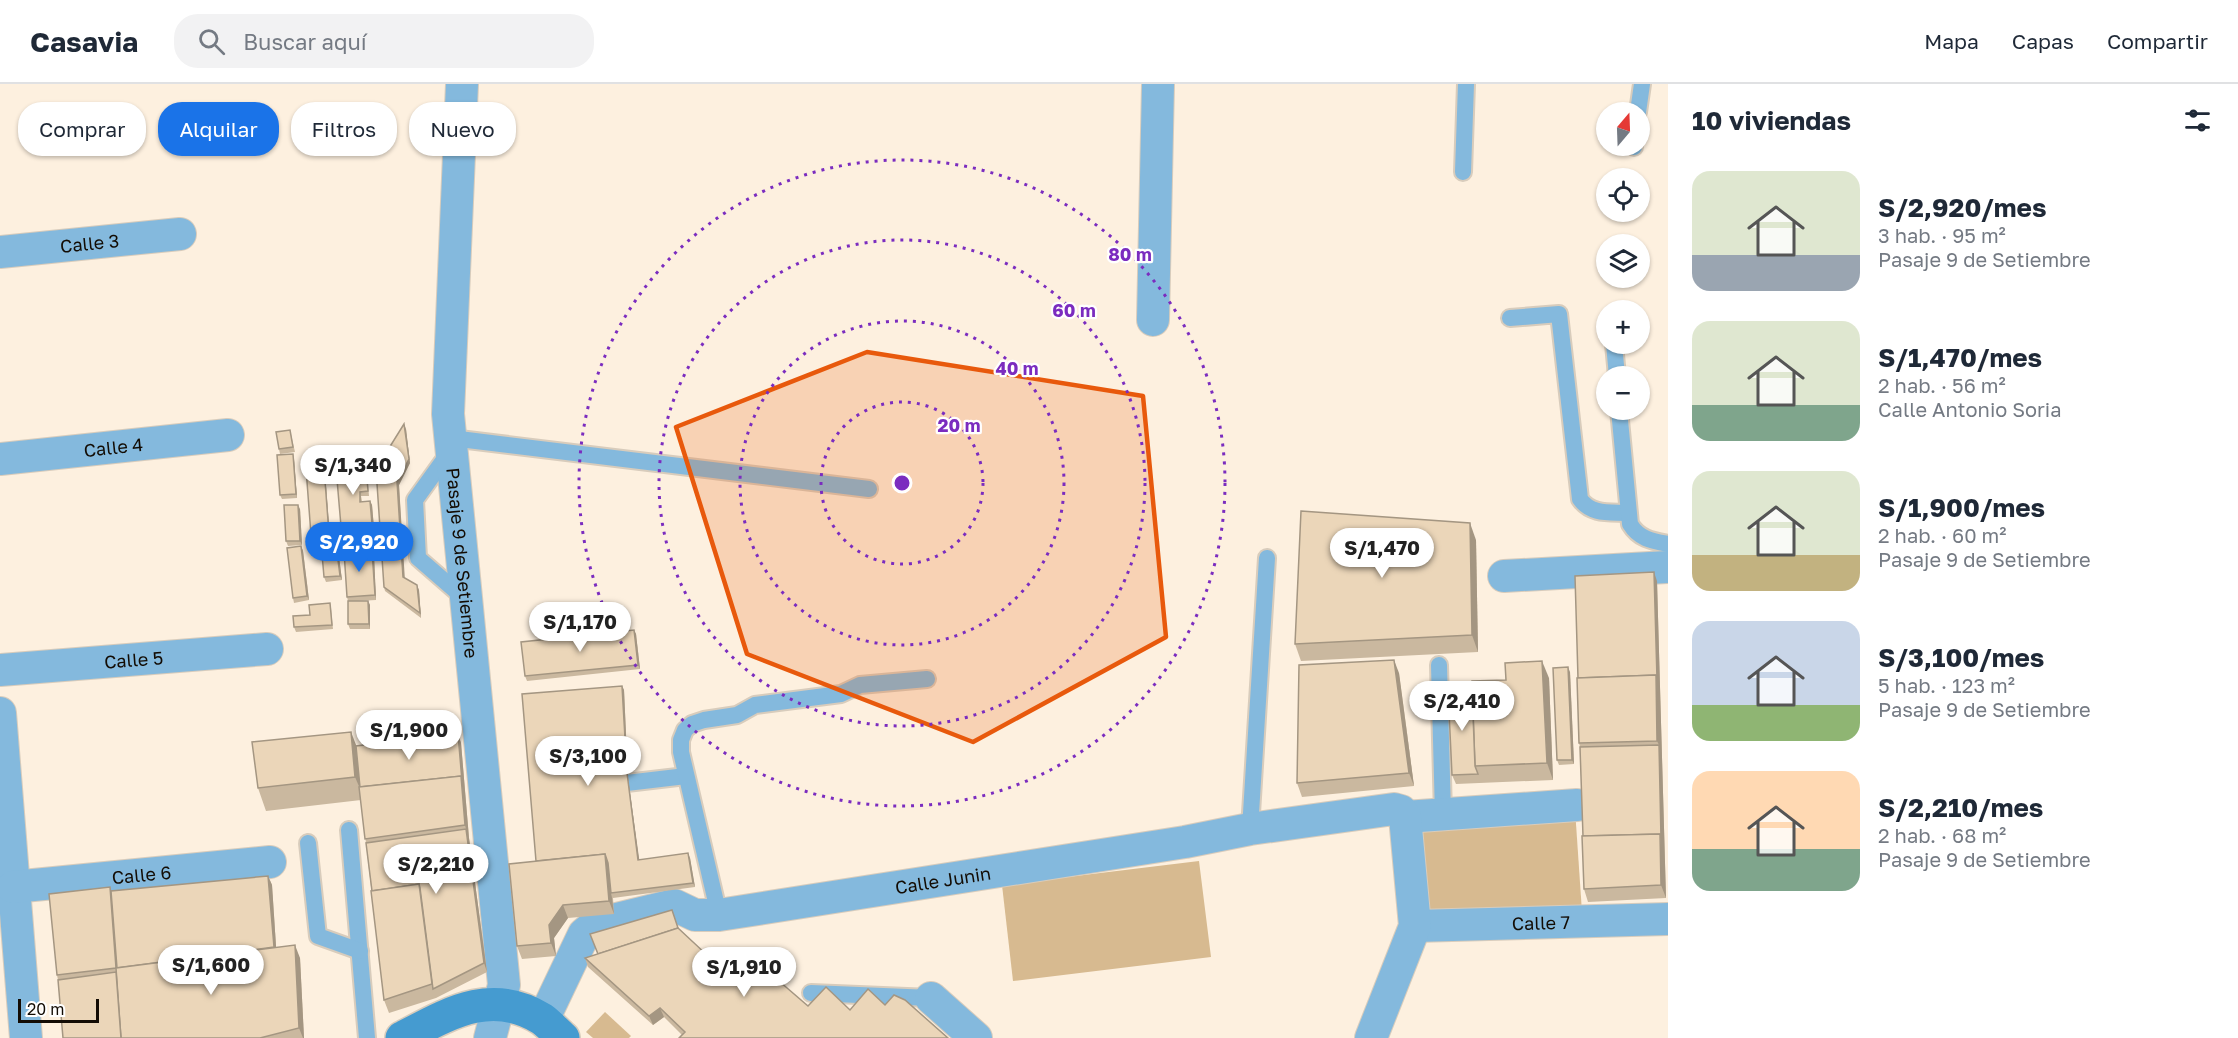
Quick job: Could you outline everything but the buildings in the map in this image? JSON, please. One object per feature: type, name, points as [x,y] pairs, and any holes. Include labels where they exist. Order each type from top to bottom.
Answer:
[{"type":"street","name":"Pasaje 9 de Setiembre","points":[[462,84],[448,414],[503,966],[504,984],[490,1038]]},
{"type":"street","points":[[1153,320],[1158,84]]},
{"type":"street","name":"Calle 3","points":[[0,252],[180,234]]},
{"type":"street","name":"Calle 4","points":[[0,459],[228,435]]},
{"type":"street","points":[[1504,576],[1668,567]]},
{"type":"street","name":"Calle 5","points":[[0,670],[267,649]]},
{"type":"street","points":[[0,713],[26,1038]]},
{"type":"street","name":"Calle Junin","points":[[553,1029],[584,934],[596,924],[674,905],[695,915],[719,915],[1185,842],[1250,829],[1394,809],[1403,814],[1443,814],[1577,805]]},
{"type":"street","points":[[1371,1038],[1415,926],[1403,814]]},
{"type":"street","name":"Calle 6","points":[[13,887],[270,862]]},
{"type":"street","name":"Calle 7","points":[[1415,926],[1668,919]]},
{"type":"street","points":[[931,998],[976,1038]]},
{"type":"street","points":[[402,1038],[455,1011],[475,1006],[498,1005],[530,1013],[553,1029]]},
{"type":"lane","points":[[1463,172],[1466,84]]},
{"type":"lane","points":[[1639,102],[1642,84]]},
{"type":"lane","points":[[1510,318],[1559,314],[1580,499],[1584,506],[1597,511],[1628,513]]},
{"type":"lane","points":[[1620,420],[1628,513],[1635,532],[1650,541],[1668,544]]},
{"type":"lane","points":[[466,600],[418,558],[415,500],[451,444],[869,489]]},
{"type":"lane","points":[[1250,829],[1268,558]]},
{"type":"lane","points":[[1438,665],[1443,814]]},
{"type":"lane","points":[[719,915],[681,752],[681,740],[685,730],[692,724],[742,713],[755,705],[841,694],[860,685],[927,679]]},
{"type":"lane","points":[[616,763],[621,817]]},
{"type":"lane","points":[[618,784],[686,776]]},
{"type":"lane","points":[[349,830],[367,1038]]},
{"type":"lane","points":[[308,843],[318,936],[360,951]]},
{"type":"lane","points":[[811,993],[931,998]]},
{"type":"highlighted area","points":[[867,352],[1143,396],[1166,637],[973,742],[747,654],[676,427]]},
{"type":"shaded area","points":[[1575,809],[1582,912],[1434,911],[1429,909],[1413,820]]},
{"type":"shaded area","points":[[1199,861],[1211,957],[1013,981],[1002,885]]},
{"type":"shaded area","points":[[605,1012],[631,1036],[629,1038],[593,1038],[586,1032]]}]
